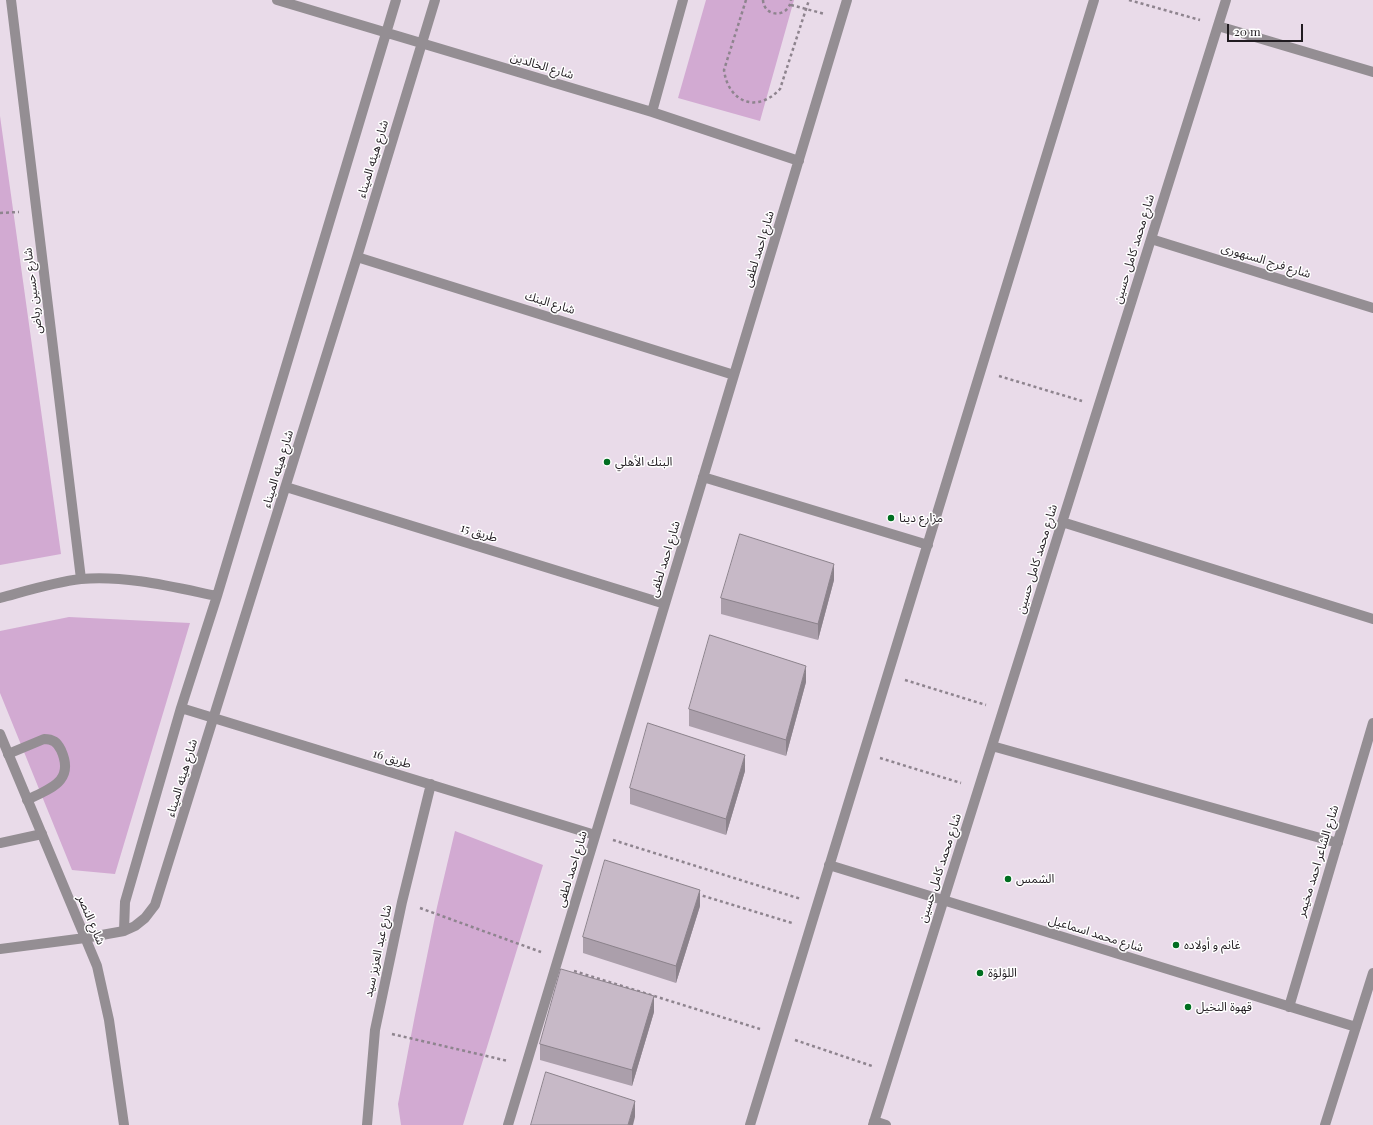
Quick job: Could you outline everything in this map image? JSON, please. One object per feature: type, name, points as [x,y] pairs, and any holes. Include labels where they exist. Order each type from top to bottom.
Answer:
[{"type":"street","name":"شارع حسين رياض","points":[[11,0],[81,579]]},
{"type":"street","name":"شارع الخالدين","points":[[277,0],[652,112],[798,161]]},
{"type":"street","name":"شارع هيئه الميناء","points":[[124,931],[125,902],[181,708],[217,596],[396,0]]},
{"type":"street","name":"شارع هيئه الميناء","points":[[0,949],[85,938],[124,931],[135,926],[145,918],[156,905],[435,0]]},
{"type":"street","points":[[652,112],[683,0]]},
{"type":"street","name":"شارع احمد لطفى","points":[[508,1125],[847,0]]},
{"type":"street","points":[[750,1125],[1094,0]]},
{"type":"street","name":"شارع محمد كامل حسين","points":[[874,1123],[1226,0]]},
{"type":"street","points":[[1218,26],[1373,72]]},
{"type":"street","name":"شارع فرج السنهورى","points":[[1151,239],[1373,308]]},
{"type":"street","name":"شارع البنك","points":[[357,257],[734,375]]},
{"type":"street","points":[[703,477],[928,545]]},
{"type":"street","name":"طريق 15","points":[[286,487],[665,604]]},
{"type":"street","points":[[1062,522],[1373,618]]},
{"type":"street","points":[[0,598],[81,579],[135,580],[217,596]]},
{"type":"street","name":"طريق 16","points":[[181,708],[595,835]]},
{"type":"street","name":"شارع الشاعر احمد مخيمر","points":[[1289,1007],[1373,724]]},
{"type":"street","name":"شارع النصر","points":[[0,734],[97,966],[104,992],[124,1125]]},
{"type":"street","points":[[8,754],[44,739],[49,739],[56,742],[65,759],[66,767],[64,775],[59,782],[27,800]]},
{"type":"street","points":[[992,746],[1338,843]]},
{"type":"street","name":"شارع عبد العزيز سيد","points":[[367,1125],[375,1030],[402,902],[431,784]]},
{"type":"street","points":[[0,843],[42,834]]},
{"type":"street","name":"شارع محمد اسماعيل","points":[[829,865],[1356,1027]]},
{"type":"street","points":[[1325,1125],[1373,973]]},
{"type":"street","points":[[874,1123],[886,1125]]},
{"type":"path","points":[[746,0],[724,70],[725,80],[729,89],[736,97],[755,103],[773,97],[780,89],[809,0]]},
{"type":"path","points":[[763,0],[765,9],[772,14],[786,12],[791,5],[791,0]]},
{"type":"path","points":[[1129,0],[1218,26]]},
{"type":"path","points":[[791,5],[842,18]]},
{"type":"path","points":[[981,370],[1099,406]]},
{"type":"path","points":[[888,674],[1003,711]]},
{"type":"path","points":[[864,753],[979,788]]},
{"type":"path","points":[[595,835],[817,904]]},
{"type":"path","points":[[691,892],[810,929]]},
{"type":"path","points":[[402,902],[557,962],[890,1072]]},
{"type":"path","points":[[375,1030],[526,1065]]},
{"type":"shaded area","points":[[706,0],[794,0],[760,121],[678,98]]},
{"type":"shaded area","points":[[0,116],[61,554],[0,565]]},
{"type":"shaded area","points":[[69,617],[190,623],[115,874],[72,870],[0,693],[0,631]]},
{"type":"shaded area","points":[[455,831],[543,865],[463,1125],[401,1125],[398,1104],[437,907]]},
{"type":"building","points":[[740,534],[834,564],[818,624],[721,598]]},
{"type":"building","points":[[710,635],[806,666],[786,740],[689,709]]},
{"type":"building","points":[[648,723],[745,755],[726,819],[630,788]]},
{"type":"building","points":[[605,860],[700,890],[676,966],[583,937]]},
{"type":"building","points":[[561,969],[654,996],[632,1070],[540,1044]]},
{"type":"building","points":[[546,1072],[635,1101],[628,1125],[531,1125]]},
{"type":"place","name":"البنك الأهلي","points":[[607,462]]},
{"type":"place","name":"مزارع دينا","points":[[891,518]]},
{"type":"place","name":"الشمس","points":[[1008,879]]},
{"type":"place","name":"غانم و أولاده","points":[[1176,945]]},
{"type":"place","name":"اللؤلؤة","points":[[980,973]]},
{"type":"place","name":"قهوة النخيل","points":[[1188,1007]]}]
